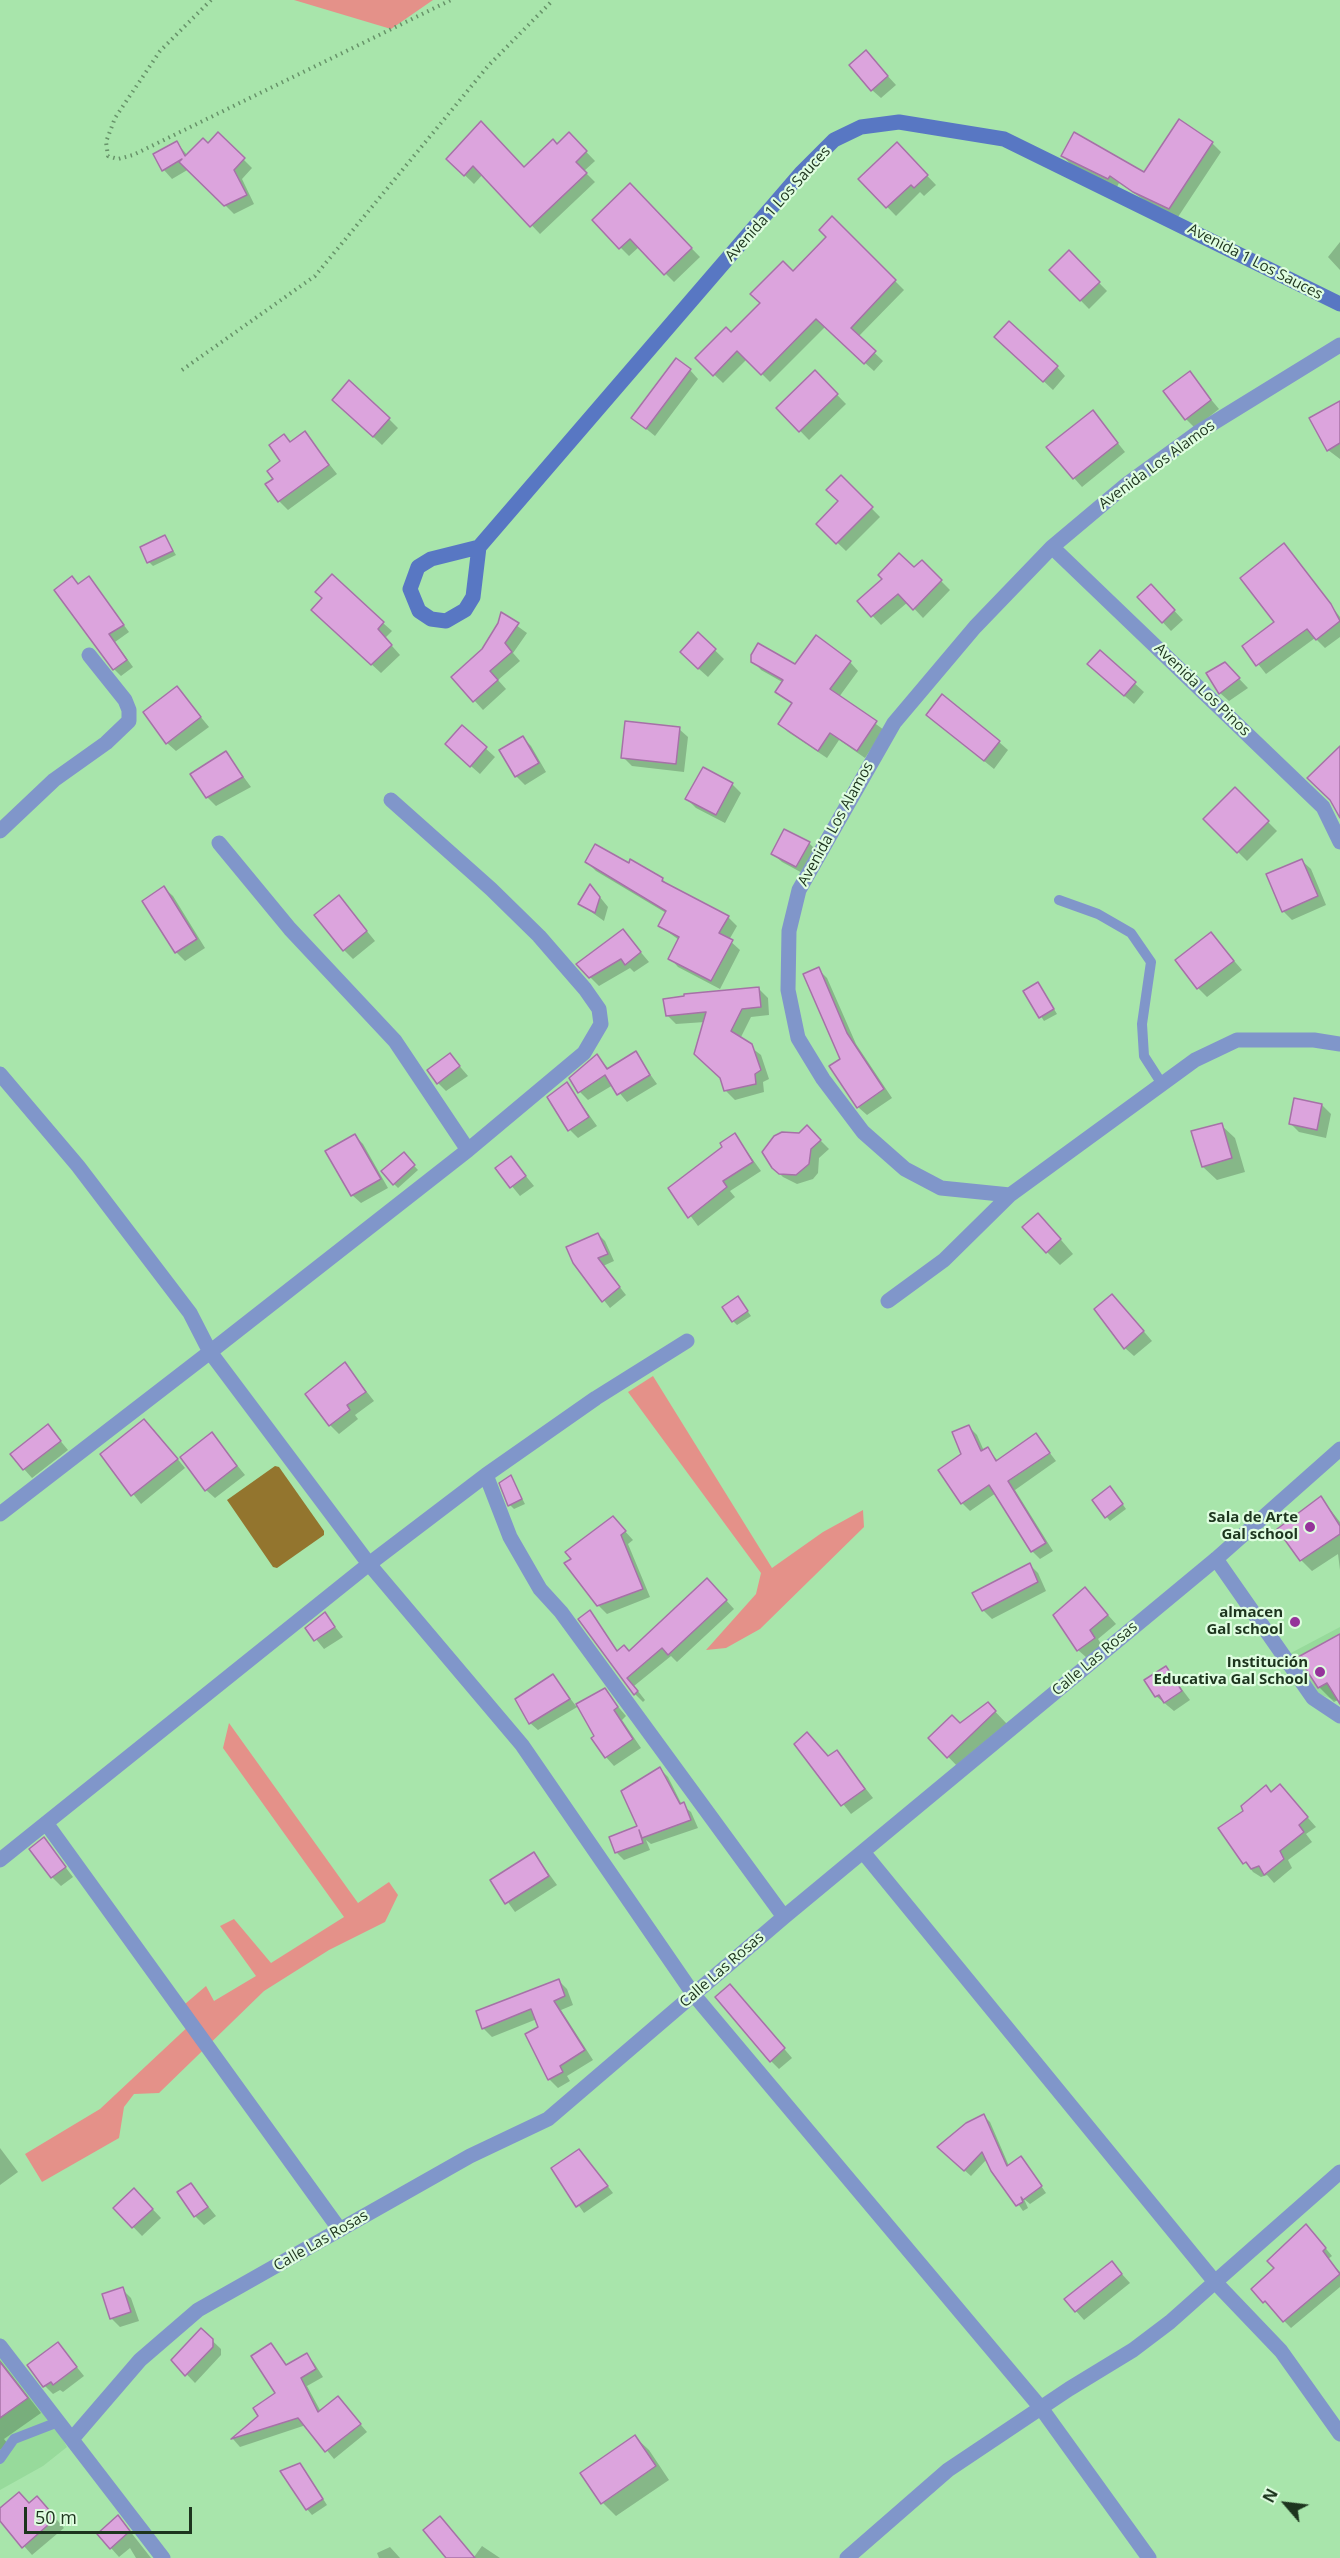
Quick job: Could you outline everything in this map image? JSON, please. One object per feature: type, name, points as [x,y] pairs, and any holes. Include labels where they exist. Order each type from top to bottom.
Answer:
[{"type":"street","name":"Avenida 1 Los Sauces","points":[[479,547],[802,172],[834,140],[861,127],[899,122],[1004,139],[1340,304]]},
{"type":"street","name":"Avenida Los Alamos","points":[[1010,1195],[941,1188],[905,1168],[863,1132],[823,1079],[798,1038],[788,990],[789,932],[799,890],[894,723],[975,627],[1052,547],[1127,484],[1197,433],[1340,345]]},
{"type":"street","points":[[479,547],[473,597],[465,610],[453,619],[438,621],[419,611],[410,589],[418,567],[431,559],[479,547]]},
{"type":"street","name":"Avenida Los Pinos","points":[[1052,547],[1323,807],[1340,842]]},
{"type":"street","points":[[0,831],[54,780],[106,743],[129,721],[129,710],[125,700],[89,655]]},
{"type":"street","points":[[0,1514],[468,1150],[584,1053],[601,1024],[599,1009],[539,936],[491,889],[391,800]]},
{"type":"street","points":[[219,843],[290,930],[395,1041],[468,1150]]},
{"type":"street","points":[[888,1301],[944,1260],[1010,1195],[1196,1060],[1237,1040],[1314,1040],[1340,1044]]},
{"type":"street","points":[[0,1074],[78,1166],[190,1313],[210,1352],[369,1563],[522,1745],[694,1995],[1041,2408],[1149,2558]]},
{"type":"street","points":[[0,1860],[369,1563],[486,1475],[596,1398],[687,1341]]},
{"type":"street","name":"Calle Las Rosas","points":[[72,2439],[140,2360],[198,2310],[471,2156],[548,2119],[784,1917],[1216,1559],[1340,1449]]},
{"type":"street","points":[[486,1475],[510,1536],[540,1588],[561,1612],[784,1917]]},
{"type":"street","points":[[1216,1559],[1313,1698],[1340,1716]]},
{"type":"street","points":[[46,1823],[340,2230]]},
{"type":"street","points":[[863,1852],[1215,2282],[1281,2351],[1340,2434]]},
{"type":"street","points":[[847,2558],[948,2470],[1133,2350],[1170,2322],[1340,2172]]},
{"type":"street","points":[[0,2346],[163,2558]]},
{"type":"lane","points":[[1059,900],[1098,914],[1131,933],[1151,962],[1142,1024],[1144,1056],[1162,1084]]},
{"type":"lane","points":[[0,2459],[14,2439],[58,2421]]},
{"type":"path","points":[[211,0],[160,51],[115,118],[106,142],[108,156],[118,159],[133,155],[450,0]]},
{"type":"path","points":[[182,370],[315,276],[488,66],[554,0]]},
{"type":"shaded area","points":[[294,0],[433,0],[391,29]]},
{"type":"shaded area","points":[[653,1376],[772,1568],[823,1532],[863,1510],[864,1527],[760,1629],[726,1648],[706,1650],[756,1594],[761,1573],[628,1392]]},
{"type":"shaded area","points":[[275,1466],[279,1467],[324,1531],[324,1535],[277,1568],[273,1567],[227,1500]]},
{"type":"shaded area","name":"Institución Educativa Gal School","points":[[1340,1627],[1340,1702],[1311,1691],[1289,1654]]},
{"type":"shaded area","points":[[229,1723],[358,1903],[389,1882],[398,1895],[385,1922],[329,1950],[264,1991],[159,2093],[134,2094],[124,2107],[119,2138],[42,2182],[25,2154],[100,2109],[193,2022],[185,2004],[206,1986],[214,2001],[256,1976],[220,1926],[234,1919],[271,1963],[344,1917],[223,1748]]},
{"type":"shaded area","points":[[0,2354],[57,2429],[67,2447],[43,2466],[0,2490]]},
{"type":"building","points":[[866,50],[888,76],[871,91],[849,65]]},
{"type":"building","points":[[1179,119],[1213,142],[1169,209],[1133,192],[1110,176],[1108,179],[1061,156],[1074,132],[1144,172]]},
{"type":"building","points":[[481,121],[524,167],[553,139],[557,144],[569,132],[587,151],[576,162],[587,173],[530,227],[473,166],[464,176],[446,159]]},
{"type":"building","points":[[218,132],[245,158],[234,170],[247,195],[224,206],[179,162],[182,159],[162,171],[153,154],[177,141],[185,156],[203,138],[208,143]]},
{"type":"building","points":[[897,142],[928,175],[914,188],[911,185],[886,208],[858,179]]},
{"type":"building","points":[[630,183],[692,248],[664,275],[630,239],[619,249],[592,220]]},
{"type":"building","points":[[832,216],[896,280],[851,328],[876,351],[864,364],[816,319],[761,375],[737,351],[713,376],[695,358],[726,327],[731,332],[760,303],[750,294],[783,261],[793,271],[826,237],[819,230]]},
{"type":"building","points":[[1069,250],[1100,282],[1080,301],[1049,270]]},
{"type":"building","points":[[1009,321],[1058,366],[1043,382],[994,337]]},
{"type":"building","points":[[676,358],[691,369],[646,429],[631,418]]},
{"type":"building","points":[[815,370],[838,394],[799,432],[776,408]]},
{"type":"building","points":[[1190,371],[1211,400],[1185,420],[1163,391]]},
{"type":"building","points":[[349,380],[390,418],[373,437],[332,400]]},
{"type":"building","points":[[1340,401],[1340,443],[1327,451],[1309,418]]},
{"type":"building","points":[[1093,410],[1118,443],[1073,479],[1046,447]]},
{"type":"building","points":[[305,431],[329,465],[278,502],[265,484],[273,479],[267,471],[280,461],[269,445],[284,434],[290,442]]},
{"type":"building","points":[[841,475],[873,507],[836,544],[816,524],[838,501],[826,490]]},
{"type":"building","points":[[165,535],[173,551],[147,563],[140,547]]},
{"type":"building","points":[[1284,543],[1331,604],[1340,621],[1316,640],[1307,629],[1256,666],[1242,646],[1274,622],[1240,578]]},
{"type":"building","points":[[899,553],[914,567],[922,560],[942,580],[913,610],[898,594],[871,617],[857,601],[882,579],[878,575]]},
{"type":"building","points":[[332,574],[384,622],[378,629],[392,645],[371,665],[311,610],[322,598],[315,592]]},
{"type":"building","points":[[72,576],[78,584],[89,576],[124,625],[109,634],[127,660],[113,670],[54,590]]},
{"type":"building","points":[[1151,584],[1175,610],[1162,623],[1137,597]]},
{"type":"building","points":[[501,612],[519,623],[505,643],[512,652],[490,671],[498,680],[473,702],[451,677],[482,649],[498,623]]},
{"type":"building","points":[[698,632],[716,649],[698,669],[680,652]]},
{"type":"building","points":[[816,635],[851,661],[830,689],[877,721],[857,751],[830,733],[818,751],[778,724],[792,703],[775,692],[783,680],[751,662],[751,655],[758,643],[795,664]]},
{"type":"building","points":[[1100,650],[1136,682],[1124,696],[1087,664]]},
{"type":"building","points":[[1225,662],[1240,678],[1219,694],[1206,673]]},
{"type":"building","points":[[177,686],[201,717],[166,744],[143,712]]},
{"type":"building","points":[[942,694],[1000,741],[984,761],[926,715]]},
{"type":"building","points":[[625,721],[680,727],[676,764],[621,758]]},
{"type":"building","points":[[462,725],[487,747],[470,767],[445,744]]},
{"type":"building","points":[[523,736],[539,763],[515,777],[499,750]]},
{"type":"building","points":[[1340,746],[1340,818],[1330,800],[1307,778]]},
{"type":"building","points":[[226,751],[243,777],[206,798],[190,774]]},
{"type":"building","points":[[703,767],[733,783],[716,815],[685,799]]},
{"type":"building","points":[[1235,787],[1269,821],[1237,853],[1203,819]]},
{"type":"building","points":[[784,829],[810,842],[796,867],[771,854]]},
{"type":"building","points":[[595,844],[629,863],[630,859],[663,878],[662,881],[729,916],[719,933],[733,940],[711,981],[668,959],[679,937],[658,926],[666,911],[585,862]]},
{"type":"building","points":[[1302,859],[1318,896],[1282,912],[1266,874]]},
{"type":"building","points":[[590,884],[600,897],[595,913],[578,904]]},
{"type":"building","points":[[164,886],[197,939],[175,953],[142,901]]},
{"type":"building","points":[[339,895],[367,931],[343,951],[314,915]]},
{"type":"building","points":[[623,929],[641,952],[625,965],[621,959],[589,978],[576,964]]},
{"type":"building","points":[[1211,932],[1234,961],[1197,989],[1175,960]]},
{"type":"building","points":[[819,967],[847,1033],[884,1089],[857,1108],[829,1066],[840,1059],[803,974]]},
{"type":"building","points":[[1038,982],[1054,1009],[1039,1018],[1023,991]]},
{"type":"building","points":[[759,987],[761,1007],[742,1009],[731,1031],[752,1044],[761,1070],[755,1074],[756,1084],[724,1091],[720,1078],[694,1054],[706,1012],[666,1016],[663,999],[684,996],[684,994]]},
{"type":"building","points":[[636,1051],[650,1075],[617,1095],[605,1075],[578,1093],[569,1078],[597,1054],[607,1069]]},
{"type":"building","points":[[450,1053],[460,1066],[437,1084],[427,1070]]},
{"type":"building","points":[[567,1082],[589,1117],[568,1131],[547,1097]]},
{"type":"building","points":[[1294,1098],[1322,1104],[1317,1130],[1289,1124]]},
{"type":"building","points":[[1222,1123],[1232,1158],[1202,1167],[1191,1131]]},
{"type":"building","points":[[807,1125],[821,1140],[811,1149],[809,1164],[796,1175],[779,1174],[772,1168],[762,1152],[774,1136],[782,1132],[799,1133]]},
{"type":"building","points":[[735,1133],[753,1162],[723,1181],[727,1187],[688,1218],[668,1188],[722,1147],[720,1143]]},
{"type":"building","points":[[355,1134],[381,1179],[351,1196],[325,1151]]},
{"type":"building","points":[[404,1152],[415,1165],[393,1185],[381,1171]]},
{"type":"building","points":[[511,1156],[526,1176],[510,1188],[495,1168]]},
{"type":"building","points":[[1038,1213],[1061,1239],[1046,1253],[1022,1227]]},
{"type":"building","points":[[598,1233],[608,1254],[598,1258],[620,1287],[602,1302],[573,1263],[566,1247]]},
{"type":"building","points":[[1112,1294],[1144,1331],[1124,1349],[1094,1309]]},
{"type":"building","points":[[738,1296],[748,1311],[732,1322],[722,1307]]},
{"type":"building","points":[[345,1362],[366,1392],[347,1405],[350,1410],[329,1426],[305,1394]]},
{"type":"building","points":[[144,1419],[178,1459],[131,1496],[100,1454]]},
{"type":"building","points":[[48,1424],[61,1441],[23,1470],[10,1454]]},
{"type":"building","points":[[969,1425],[981,1451],[988,1447],[996,1461],[1036,1433],[1050,1453],[1008,1481],[1046,1543],[1031,1552],[989,1485],[961,1504],[938,1470],[961,1454],[952,1432]]},
{"type":"building","points":[[212,1432],[237,1466],[205,1491],[180,1457]]},
{"type":"building","points":[[511,1475],[522,1499],[508,1506],[499,1483]]},
{"type":"building","points":[[1110,1486],[1123,1504],[1105,1518],[1092,1500]]},
{"type":"building","name":"Sala de Arte Gal school","points":[[1321,1496],[1340,1526],[1340,1534],[1300,1561],[1277,1529]]},
{"type":"building","points":[[613,1516],[626,1531],[621,1535],[643,1589],[597,1606],[564,1563],[571,1559],[565,1552]]},
{"type":"building","points":[[1030,1563],[1038,1582],[982,1611],[972,1593]]},
{"type":"building","points":[[707,1578],[727,1600],[668,1655],[662,1648],[627,1678],[638,1691],[634,1695],[578,1619],[590,1610],[617,1651],[624,1645],[629,1651]]},
{"type":"building","points":[[1085,1587],[1108,1615],[1090,1630],[1095,1638],[1077,1651],[1053,1615]]},
{"type":"building","points":[[325,1612],[335,1627],[314,1641],[305,1628]]},
{"type":"building","name":"Institución Educativa Gal School","points":[[1340,1634],[1340,1704],[1327,1683],[1318,1688],[1298,1657]]},
{"type":"building","points":[[1166,1666],[1182,1691],[1164,1703],[1159,1695],[1155,1697],[1144,1680]]},
{"type":"building","points":[[553,1674],[570,1699],[529,1724],[515,1699]]},
{"type":"building","points":[[605,1688],[618,1707],[614,1710],[633,1739],[605,1758],[591,1738],[594,1736],[576,1704]]},
{"type":"building","points":[[988,1702],[996,1711],[947,1758],[928,1738],[952,1715],[960,1723]]},
{"type":"building","points":[[807,1732],[828,1756],[837,1750],[865,1789],[841,1806],[794,1744]]},
{"type":"building","points":[[660,1767],[680,1804],[684,1802],[691,1820],[642,1838],[639,1830],[643,1843],[615,1853],[609,1837],[637,1826],[621,1791]]},
{"type":"building","points":[[1280,1784],[1308,1817],[1299,1825],[1304,1832],[1280,1851],[1284,1859],[1264,1875],[1259,1866],[1251,1869],[1246,1862],[1243,1864],[1218,1828],[1243,1811],[1241,1806],[1266,1785],[1271,1792]]},
{"type":"building","points":[[44,1837],[66,1867],[51,1878],[29,1849]]},
{"type":"building","points":[[534,1852],[549,1876],[505,1904],[490,1880]]},
{"type":"building","points":[[559,1979],[565,1996],[554,2001],[585,2050],[560,2066],[563,2072],[548,2080],[525,2034],[538,2027],[531,2009],[482,2029],[476,2011]]},
{"type":"building","points":[[730,1984],[785,2048],[770,2062],[715,1997]]},
{"type":"building","points":[[984,2114],[1007,2166],[1021,2156],[1042,2186],[1023,2200],[1021,2197],[1023,2202],[1016,2206],[991,2171],[982,2152],[964,2171],[937,2147],[966,2123]]},
{"type":"building","points":[[579,2149],[608,2186],[576,2207],[551,2168]]},
{"type":"building","points":[[191,2183],[208,2207],[194,2217],[177,2192]]},
{"type":"building","points":[[134,2188],[153,2209],[132,2228],[113,2208]]},
{"type":"building","points":[[1306,2224],[1326,2248],[1323,2251],[1340,2274],[1283,2322],[1251,2289],[1274,2268],[1267,2261]]},
{"type":"building","points":[[1112,2261],[1122,2274],[1075,2312],[1064,2299]]},
{"type":"building","points":[[123,2287],[131,2312],[110,2319],[102,2294]]},
{"type":"building","points":[[201,2328],[213,2339],[213,2347],[185,2376],[171,2360]]},
{"type":"building","points":[[58,2342],[77,2367],[53,2385],[51,2382],[43,2387],[27,2365]]},
{"type":"building","points":[[271,2343],[286,2365],[307,2353],[316,2369],[301,2378],[318,2412],[338,2396],[361,2424],[325,2452],[298,2418],[231,2439],[258,2416],[253,2408],[275,2393],[251,2356]]},
{"type":"building","points":[[0,2362],[28,2398],[0,2418]]},
{"type":"building","points":[[635,2435],[656,2466],[601,2504],[580,2473]]},
{"type":"building","points":[[300,2463],[323,2499],[306,2510],[280,2471]]},
{"type":"building","points":[[19,2492],[29,2503],[37,2496],[56,2518],[22,2548],[0,2521],[0,2508]]},
{"type":"building","points":[[118,2515],[130,2531],[110,2549],[97,2534]]},
{"type":"building","points":[[440,2516],[475,2558],[446,2558],[423,2530]]},
{"type":"place","name":"Sala de Arte Gal school","points":[[1310,1527]]},
{"type":"place","name":"almacen Gal school","points":[[1295,1622]]},
{"type":"place","name":"Institución Educativa Gal School","points":[[1320,1672]]}]
